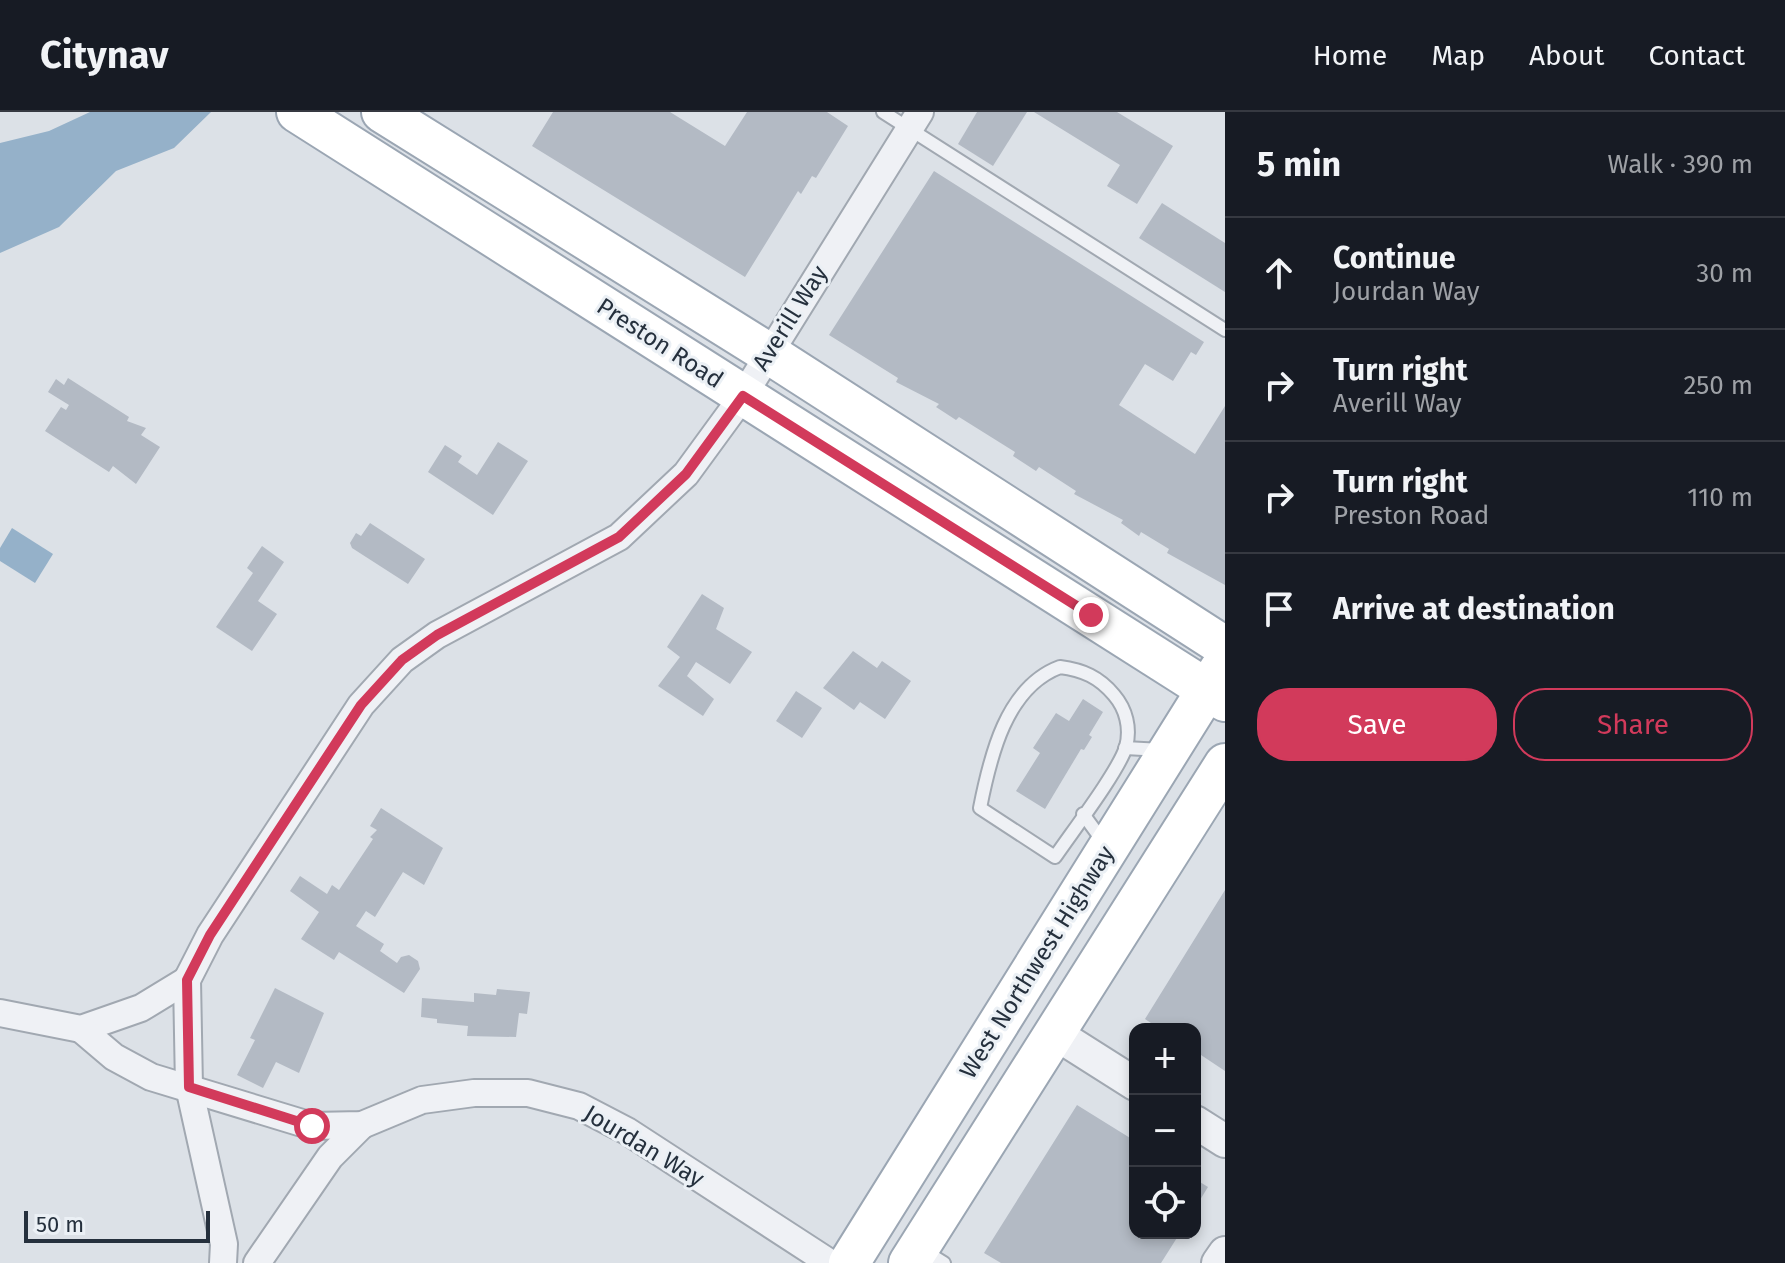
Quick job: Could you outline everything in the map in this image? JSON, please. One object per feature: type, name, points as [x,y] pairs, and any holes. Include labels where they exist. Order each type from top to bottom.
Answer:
[{"type":"main road","name":"Preston Road","points":[[297,112],[743,396],[1219,684]]},
{"type":"main road","name":"Preston Road","points":[[382,112],[419,128],[1225,647]]},
{"type":"main road","name":"West Northwest Highway","points":[[849,1263],[1169,751],[1219,684]]},
{"type":"main road","points":[[924,1258],[1053,1032],[1225,764]]},
{"type":"main road","points":[[877,1263],[910,1210],[913,1159]]},
{"type":"street","name":"Averill Way","points":[[223,1263],[224,1244],[189,1087],[187,980],[210,935],[361,705],[402,660],[437,635],[619,537],[686,474],[743,396],[914,120]]},
{"type":"street","points":[[81,1029],[141,1008],[187,980]]},
{"type":"street","name":"Jourdan Way","points":[[0,1013],[81,1029],[114,1057],[151,1077],[312,1126],[362,1125],[422,1100],[474,1093],[528,1093],[579,1106],[627,1131],[830,1263]]},
{"type":"street","points":[[1053,1032],[1129,1080]]},
{"type":"street","points":[[257,1263],[330,1157],[362,1125]]},
{"type":"street","points":[[1201,1126],[1225,1141]]},
{"type":"street","points":[[1218,1263],[1225,1253]]},
{"type":"lane","points":[[883,112],[914,120],[1225,330]]},
{"type":"lane","points":[[1060,667],[1083,670],[1106,686],[1122,704],[1129,727],[1125,748],[1055,857],[980,808],[989,761],[1000,732],[1041,674],[1060,667]]},
{"type":"lane","points":[[1125,748],[1169,751]]},
{"type":"lane","points":[[1083,814],[1108,849]]},
{"type":"water","points":[[90,112],[211,112],[174,148],[116,171],[59,227],[0,253],[0,143],[49,131]]},
{"type":"water","points":[[12,528],[53,554],[35,583],[0,561],[0,548]]},
{"type":"building","points":[[553,112],[670,112],[725,146],[747,112],[827,112],[848,126],[816,178],[812,176],[801,194],[798,191],[745,277],[532,146]]},
{"type":"building","points":[[977,112],[1027,112],[993,166],[958,144]]},
{"type":"building","points":[[1034,112],[1117,112],[1173,146],[1137,204],[1107,186],[1120,165]]},
{"type":"building","points":[[934,171],[1204,342],[1196,355],[1191,352],[1173,381],[1145,364],[1119,405],[1195,454],[1225,406],[1225,585],[1167,553],[1169,549],[1141,532],[1139,536],[1121,523],[1123,520],[1074,494],[1076,491],[1039,467],[1036,471],[1013,456],[1015,452],[959,417],[956,420],[936,407],[939,404],[896,382],[898,378],[829,335]]},
{"type":"building","points":[[1162,203],[1225,243],[1225,292],[1139,238]]},
{"type":"building","points":[[68,378],[129,417],[127,421],[146,428],[141,435],[160,447],[136,484],[113,466],[109,472],[45,431],[61,407],[66,410],[69,405],[48,392],[56,379],[64,385]]},
{"type":"building","points":[[498,442],[528,461],[493,515],[428,472],[445,445],[462,456],[458,462],[477,475]]},
{"type":"building","points":[[370,523],[425,559],[408,584],[352,548],[350,543],[356,533],[361,536]]},
{"type":"building","points":[[262,546],[284,562],[258,601],[277,614],[252,651],[216,627],[253,573],[247,568]]},
{"type":"building","points":[[702,594],[724,608],[716,629],[752,652],[730,684],[696,662],[687,676],[714,699],[703,716],[658,686],[680,657],[667,647]]},
{"type":"building","points":[[853,651],[877,668],[882,661],[911,681],[885,719],[860,702],[854,710],[823,688]]},
{"type":"building","points":[[796,691],[822,708],[802,738],[776,721]]},
{"type":"building","points":[[1083,699],[1103,712],[1089,735],[1092,737],[1084,750],[1081,749],[1045,809],[1016,791],[1040,753],[1033,748],[1056,713],[1069,721]]},
{"type":"building","points":[[381,808],[443,848],[424,885],[403,872],[375,917],[366,911],[356,926],[384,944],[380,951],[397,963],[401,957],[409,955],[418,961],[420,969],[404,993],[339,952],[334,960],[301,939],[319,912],[290,891],[300,876],[327,894],[332,885],[339,890],[373,839],[370,837],[377,830],[370,826]]},
{"type":"building","points":[[1225,890],[1225,1071],[1201,1055],[1201,1023],[1151,1023],[1145,1019]]},
{"type":"building","points":[[275,988],[324,1013],[299,1073],[276,1062],[263,1088],[237,1075],[255,1040],[250,1038]]},
{"type":"building","points":[[497,989],[530,992],[527,1014],[519,1013],[516,1037],[467,1036],[468,1026],[437,1023],[437,1019],[421,1017],[422,998],[474,1002],[474,993],[496,995]]},
{"type":"building","points":[[1077,1105],[1129,1137],[1129,1239],[1176,1239],[1161,1263],[1001,1263],[984,1253]]},
{"type":"building","points":[[1201,1183],[1208,1187],[1201,1198]]},
{"type":"route","points":[[312,1126],[189,1087],[187,980],[210,935],[361,705],[402,660],[437,635],[581,561],[619,537],[686,474],[743,396],[1091,615]]}]
